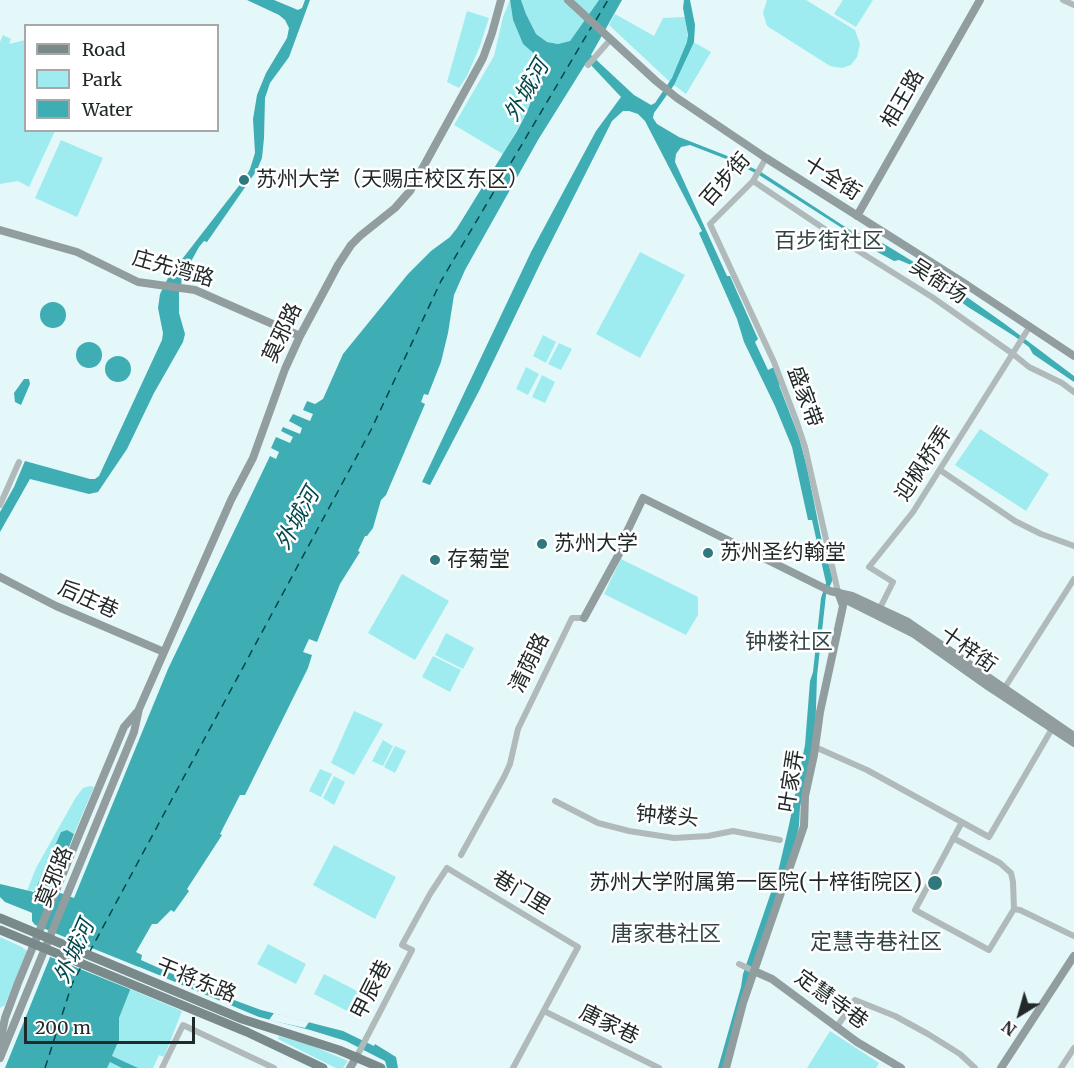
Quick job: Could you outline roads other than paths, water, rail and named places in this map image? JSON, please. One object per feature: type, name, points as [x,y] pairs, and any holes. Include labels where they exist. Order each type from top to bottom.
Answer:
[{"type":"main road","name":"莫邪路","points":[[0,1058],[134,732],[139,709],[231,500],[253,458],[285,369],[300,336],[351,245],[402,202],[410,191],[483,58],[501,0]]},
{"type":"main road","name":"十全街","points":[[568,0],[668,91],[766,158],[1074,356]]},
{"type":"main road","name":"相王路","points":[[857,216],[980,0]]},
{"type":"main road","name":"庄先湾路","points":[[0,230],[69,249],[138,282],[195,290],[300,336]]},
{"type":"main road","name":"十梓街","points":[[643,498],[830,590],[880,608],[922,632],[1002,692]]},
{"type":"main road","name":"清荫路","points":[[584,618],[619,554],[623,540],[643,498]]},
{"type":"main road","name":"后庄巷","points":[[0,577],[56,606],[164,652]]},
{"type":"main road","name":"十梓街","points":[[830,590],[914,634],[1053,726],[1074,743]]},
{"type":"main road","name":"叶家弄","points":[[726,1068],[753,970],[804,826],[805,796],[843,606],[830,590]]},
{"type":"main road","name":"莫邪路","points":[[0,1043],[2,1018],[124,727],[139,709]]},
{"type":"main road","name":"十梓街","points":[[1053,726],[1074,736]]},
{"type":"main road","name":"干将东路","points":[[2,919],[242,1019],[358,1054],[381,1068]]},
{"type":"main road","name":"干将东路","points":[[0,930],[253,1035],[323,1068]]},
{"type":"main road","points":[[1001,1068],[1074,956]]},
{"type":"main road","points":[[1006,1068],[1074,964]]},
{"type":"main road","name":"定慧寺巷","points":[[753,970],[772,979],[836,1028],[901,1068]]},
{"type":"main road","points":[[2,1018],[15,1023]]},
{"type":"main road","points":[[350,1068],[358,1054]]},
{"type":"street","points":[[1063,0],[1074,5]]},
{"type":"street","points":[[588,65],[609,37]]},
{"type":"street","name":"百步街","points":[[710,224],[754,178],[766,158]]},
{"type":"street","name":"吴衙场","points":[[754,178],[844,242],[932,297],[1029,367],[1062,383],[1074,392]]},
{"type":"street","name":"盛家带","points":[[710,224],[774,362],[805,447],[830,590]]},
{"type":"street","name":"迎枫桥弄","points":[[880,608],[893,582],[869,567],[914,512],[1030,327]]},
{"type":"street","points":[[0,505],[19,462]]},
{"type":"street","points":[[940,470],[1015,521],[1041,534],[1074,546]]},
{"type":"street","points":[[1002,692],[1074,579]]},
{"type":"street","name":"清荫路","points":[[460,855],[507,770],[518,729],[572,618],[584,618]]},
{"type":"street","points":[[815,747],[867,770],[988,837],[1053,726]]},
{"type":"street","name":"钟楼头","points":[[555,801],[598,823],[629,831],[674,838],[708,836],[733,831],[780,840]]},
{"type":"street","points":[[953,838],[1000,863],[1011,873],[1014,909],[990,950],[915,910],[953,838],[962,822]]},
{"type":"street","name":"巷门里","points":[[447,868],[578,947],[544,1011]]},
{"type":"street","name":"甲辰巷","points":[[358,1054],[411,950],[402,945],[425,902],[447,868]]},
{"type":"street","points":[[1014,909],[1074,936]]},
{"type":"street","name":"定慧寺巷","points":[[742,965],[753,970]]},
{"type":"street","points":[[836,1028],[855,1000],[895,1016],[928,1034],[960,1054],[975,1068]]},
{"type":"street","points":[[513,1068],[544,1011]]},
{"type":"street","name":"唐家巷","points":[[544,1011],[659,1068]]},
{"type":"street","points":[[162,1068],[183,1025],[274,1068]]},
{"type":"street","points":[[1061,1068],[1074,1048]]},
{"type":"water","points":[[247,0],[274,0],[298,10],[302,8],[305,0],[310,0],[289,57],[270,83],[265,98],[262,158],[257,170],[207,242],[204,241],[199,247],[183,276],[179,293],[179,313],[185,334],[183,342],[154,393],[127,449],[98,492],[89,494],[30,479],[0,532],[0,512],[25,461],[90,479],[99,476],[162,340],[163,333],[158,308],[160,294],[169,276],[250,169],[255,153],[253,119],[257,95],[266,73],[287,38],[289,28],[279,15]]},
{"type":"water","name":"外城河","points":[[510,0],[521,0],[536,34],[547,42],[558,44],[570,41],[599,0],[622,0],[591,55],[634,95],[651,105],[655,103],[672,78],[687,42],[688,35],[683,8],[684,0],[690,0],[695,25],[694,42],[674,85],[654,113],[653,118],[657,124],[679,137],[761,172],[853,232],[854,230],[868,239],[871,236],[940,278],[1074,376],[1074,382],[1033,354],[1029,347],[1014,336],[968,307],[911,265],[899,260],[894,261],[870,248],[859,237],[759,175],[734,162],[690,145],[681,147],[676,154],[675,162],[758,339],[755,342],[768,370],[774,367],[781,384],[779,385],[799,437],[807,467],[822,542],[833,579],[826,595],[817,676],[815,740],[791,862],[724,1068],[718,1068],[743,974],[778,872],[789,825],[805,745],[810,681],[821,598],[826,583],[812,520],[808,520],[792,447],[744,342],[737,319],[699,233],[702,231],[645,121],[638,114],[623,111],[612,121],[430,485],[422,482],[531,252],[596,131],[621,97],[589,63],[586,63],[538,140],[465,270],[454,295],[441,362],[428,395],[424,394],[421,402],[425,404],[386,495],[381,500],[373,528],[365,536],[358,551],[360,552],[340,584],[317,642],[309,639],[303,652],[312,655],[308,668],[245,795],[240,795],[220,834],[222,835],[187,889],[189,891],[174,912],[171,910],[157,924],[152,924],[136,952],[142,955],[141,960],[215,993],[261,1010],[343,1031],[374,1046],[375,1044],[396,1057],[398,1068],[387,1068],[385,1061],[346,1041],[259,1017],[139,967],[119,1018],[119,1040],[112,1056],[138,1068],[122,1068],[110,1062],[107,1068],[5,1068],[59,935],[35,925],[32,921],[32,913],[5,902],[0,897],[0,884],[34,892],[61,832],[67,830],[74,834],[52,890],[74,898],[168,669],[270,456],[276,459],[279,452],[271,448],[276,437],[290,443],[293,437],[281,431],[283,427],[300,434],[302,428],[289,421],[293,414],[310,421],[313,414],[303,410],[307,401],[315,404],[323,399],[343,354],[408,274],[457,228],[517,131],[536,88],[539,58],[523,44],[513,20]]},
{"type":"water","points":[[53,302],[62,306],[66,315],[62,324],[53,328],[44,324],[40,315],[44,306]]},
{"type":"water","points":[[89,342],[98,346],[102,355],[98,364],[89,368],[80,364],[76,355],[80,346]]},
{"type":"water","points":[[118,356],[127,360],[131,369],[127,378],[118,382],[109,378],[105,369],[109,360]]},
{"type":"water","points":[[24,379],[29,379],[30,384],[21,405],[15,402],[14,393]]},
{"type":"place","name":"苏州大学（天赐庄校区东区）","points":[[244,180]]},
{"type":"place","name":"苏州大学","points":[[542,544]]},
{"type":"place","name":"苏州圣约翰堂","points":[[708,553]]},
{"type":"place","name":"存菊堂","points":[[435,560]]},
{"type":"place","name":"苏州大学附属第一医院(十梓街院区)","points":[[935,883]]},
{"type":"district","name":"百步街社区","points":[[829,242]]},
{"type":"district","name":"钟楼社区","points":[[789,643]]},
{"type":"district","name":"唐家巷社区","points":[[666,935]]},
{"type":"district","name":"定慧寺巷社区","points":[[876,943]]}]
